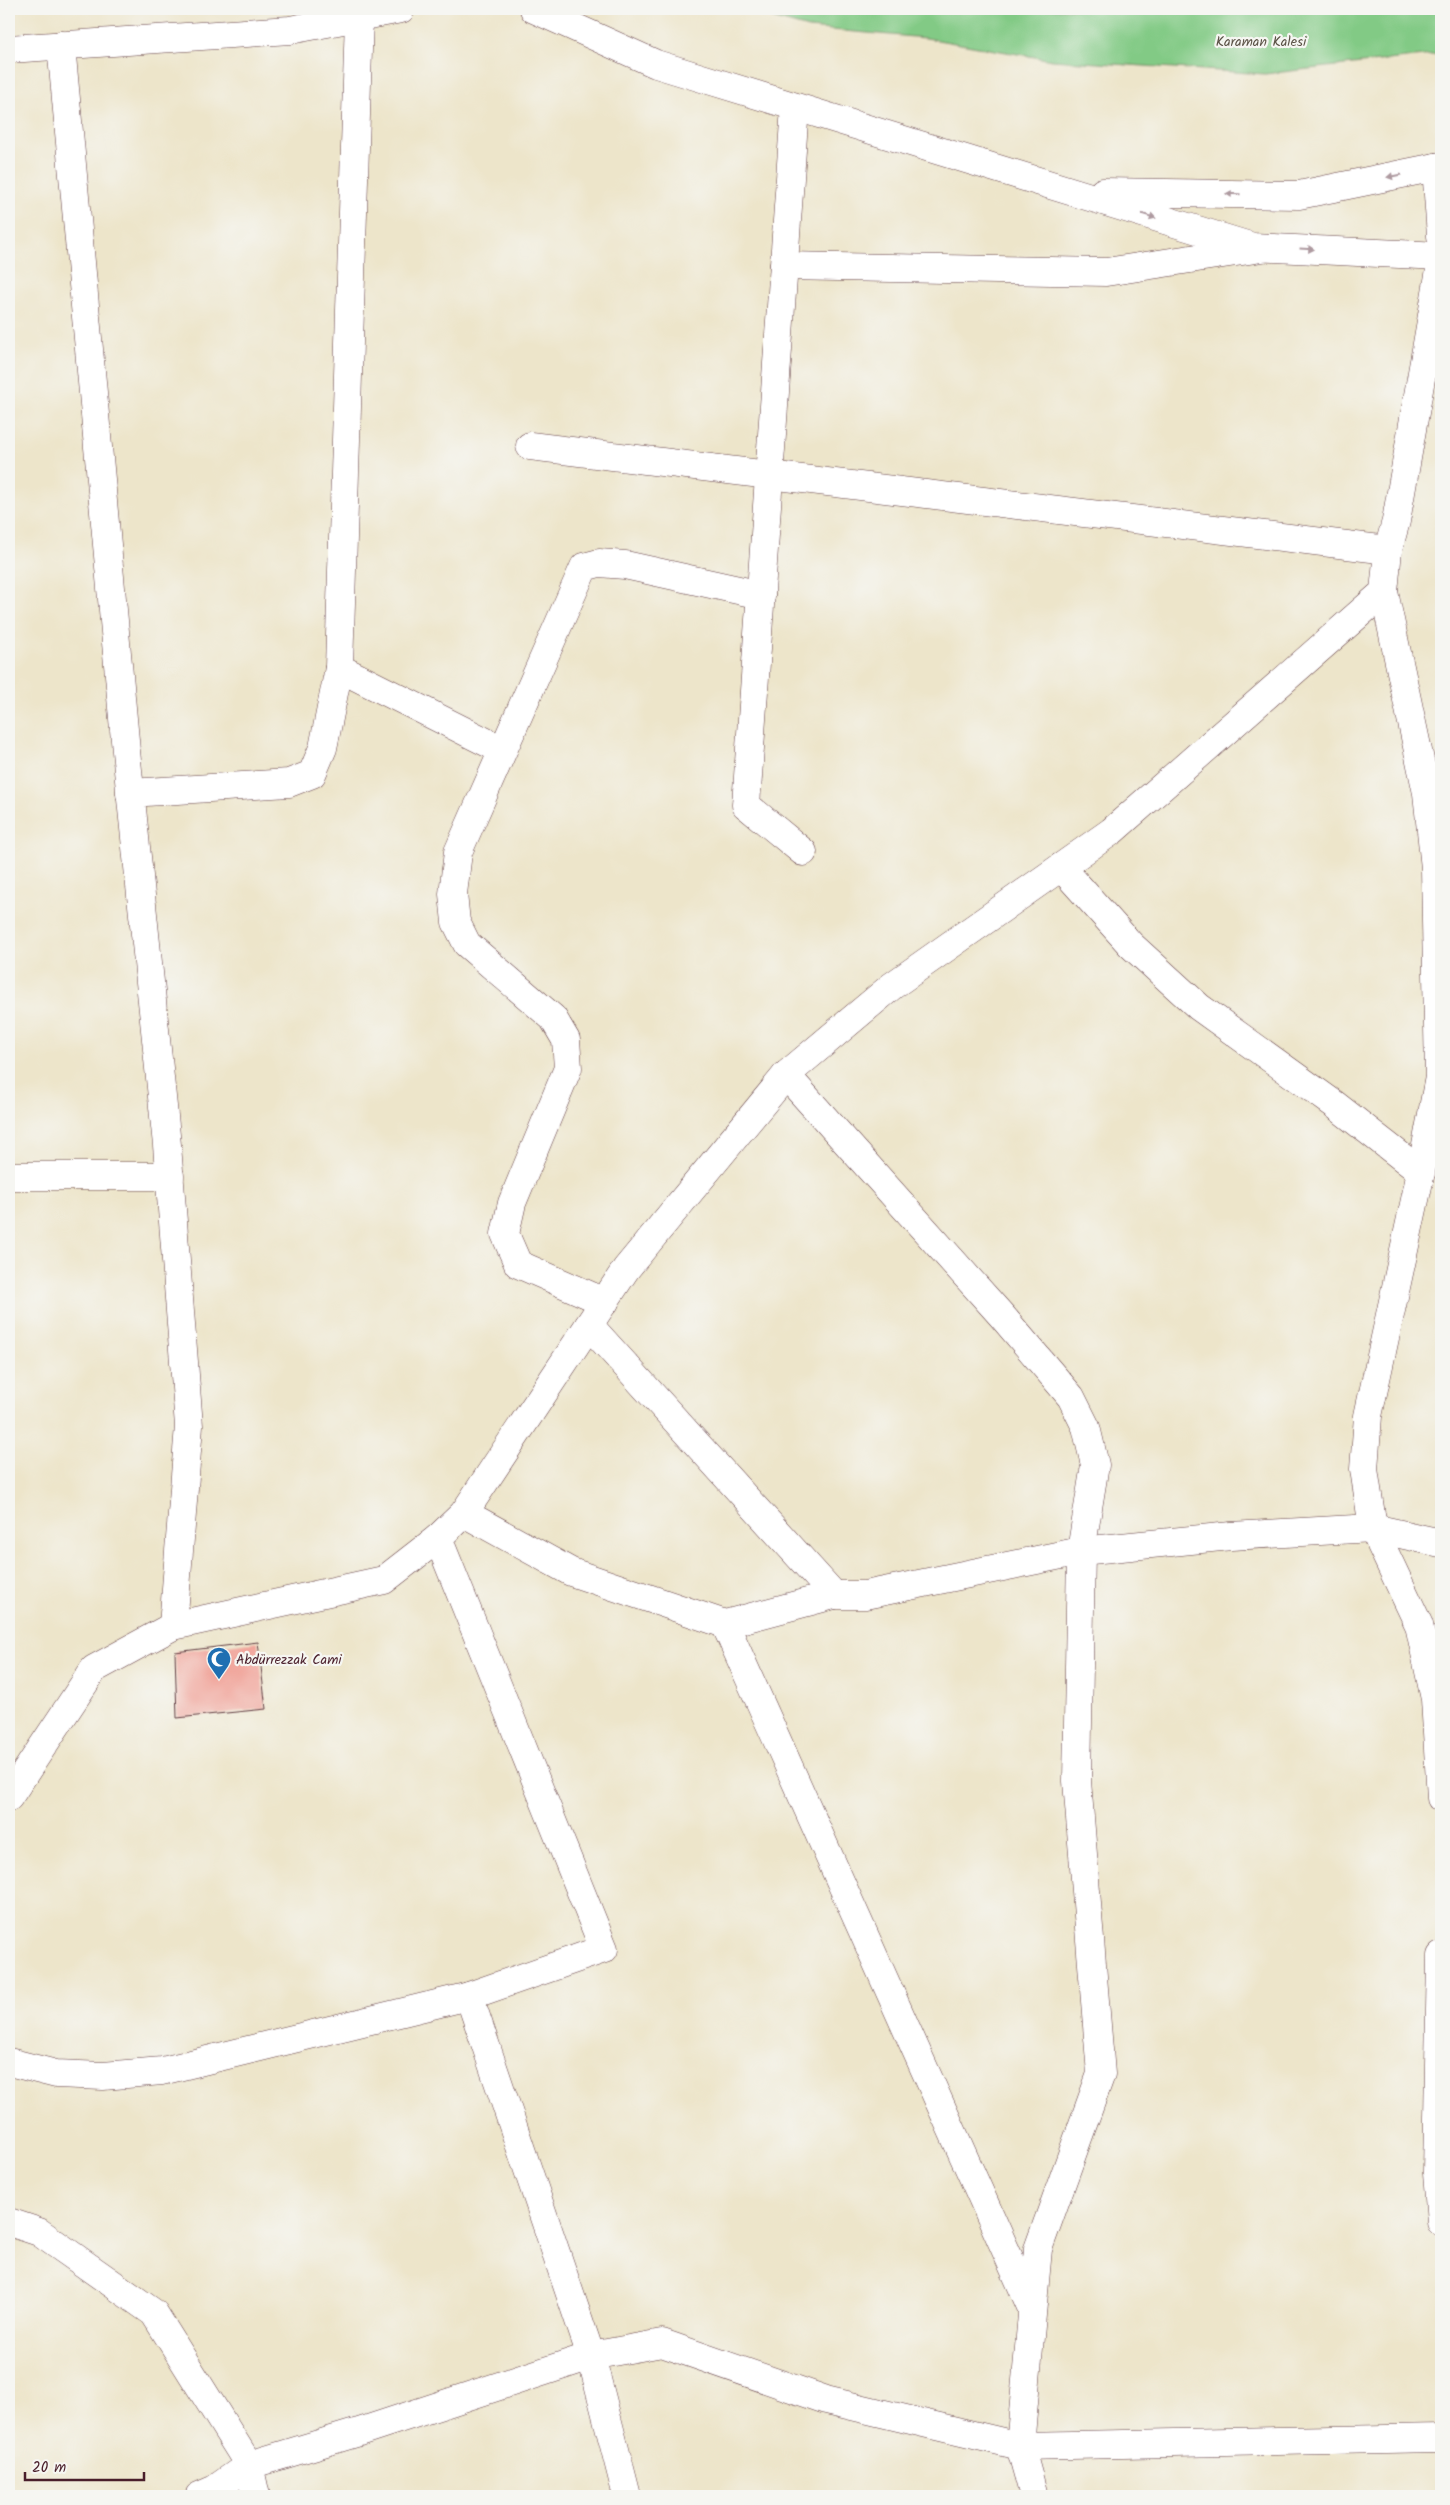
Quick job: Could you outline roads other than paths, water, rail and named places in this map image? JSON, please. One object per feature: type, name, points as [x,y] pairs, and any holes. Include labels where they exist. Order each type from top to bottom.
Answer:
[{"type":"street","points":[[9,49],[290,30],[400,9]]},
{"type":"street","points":[[534,9],[656,64],[1253,247],[1441,256]]},
{"type":"street","points":[[130,793],[289,783],[312,774],[323,748],[339,668],[359,17]]},
{"type":"street","points":[[62,46],[130,793],[170,1176],[190,1426],[173,1626]]},
{"type":"street","points":[[795,107],[746,805],[803,852]]},
{"type":"street","points":[[1069,192],[1299,195],[1439,166],[1441,236]]},
{"type":"street","points":[[784,266],[1106,272],[1264,247]]},
{"type":"street","points":[[1441,264],[1396,521],[1388,550],[1384,592],[1434,793],[1439,1077],[1421,1172],[1368,1416],[1364,1469],[1373,1528],[1419,1625],[1435,1699],[1441,1798]]},
{"type":"street","points":[[530,446],[1388,550]]},
{"type":"street","points":[[605,1302],[518,1264],[505,1234],[512,1202],[568,1068],[566,1040],[553,1018],[468,944],[456,922],[453,894],[458,852],[584,567],[599,563],[625,565],[761,596]]},
{"type":"street","points":[[9,1798],[94,1669],[173,1626],[384,1580],[438,1538],[464,1513],[626,1269],[786,1075],[892,986],[1112,832],[1384,592]]},
{"type":"street","points":[[339,668],[502,750]]},
{"type":"street","points":[[1061,867],[1131,945],[1199,1006],[1334,1104],[1421,1172]]},
{"type":"street","points":[[786,1075],[1002,1316],[1071,1397],[1086,1427],[1095,1465],[1081,1551],[1077,1781],[1101,2074],[1038,2249],[1020,2446],[1034,2496]]},
{"type":"street","points":[[9,1176],[170,1176]]},
{"type":"street","points":[[589,1325],[834,1595]]},
{"type":"street","points":[[464,1513],[571,1572],[724,1624],[834,1595],[865,1594],[1081,1551],[1231,1536],[1373,1528],[1441,1543]]},
{"type":"street","points":[[9,2062],[56,2074],[103,2076],[162,2071],[469,1996],[604,1949],[438,1538]]},
{"type":"street","points":[[724,1624],[1032,2311]]},
{"type":"street","points":[[1441,1956],[1437,2173],[1441,2222]]},
{"type":"street","points":[[469,1996],[591,2356],[627,2496]]},
{"type":"street","points":[[9,2222],[39,2232],[154,2313],[249,2465],[256,2496]]},
{"type":"street","points":[[199,2496],[215,2489],[249,2465],[360,2432],[591,2356],[662,2343],[826,2400],[1020,2446],[1441,2438]]},
{"type":"place","name":"Abdürrezzak Cami","points":[[219,1680]]},
{"type":"park label","name":"Karaman Kalesi","points":[[1261,41]]}]
